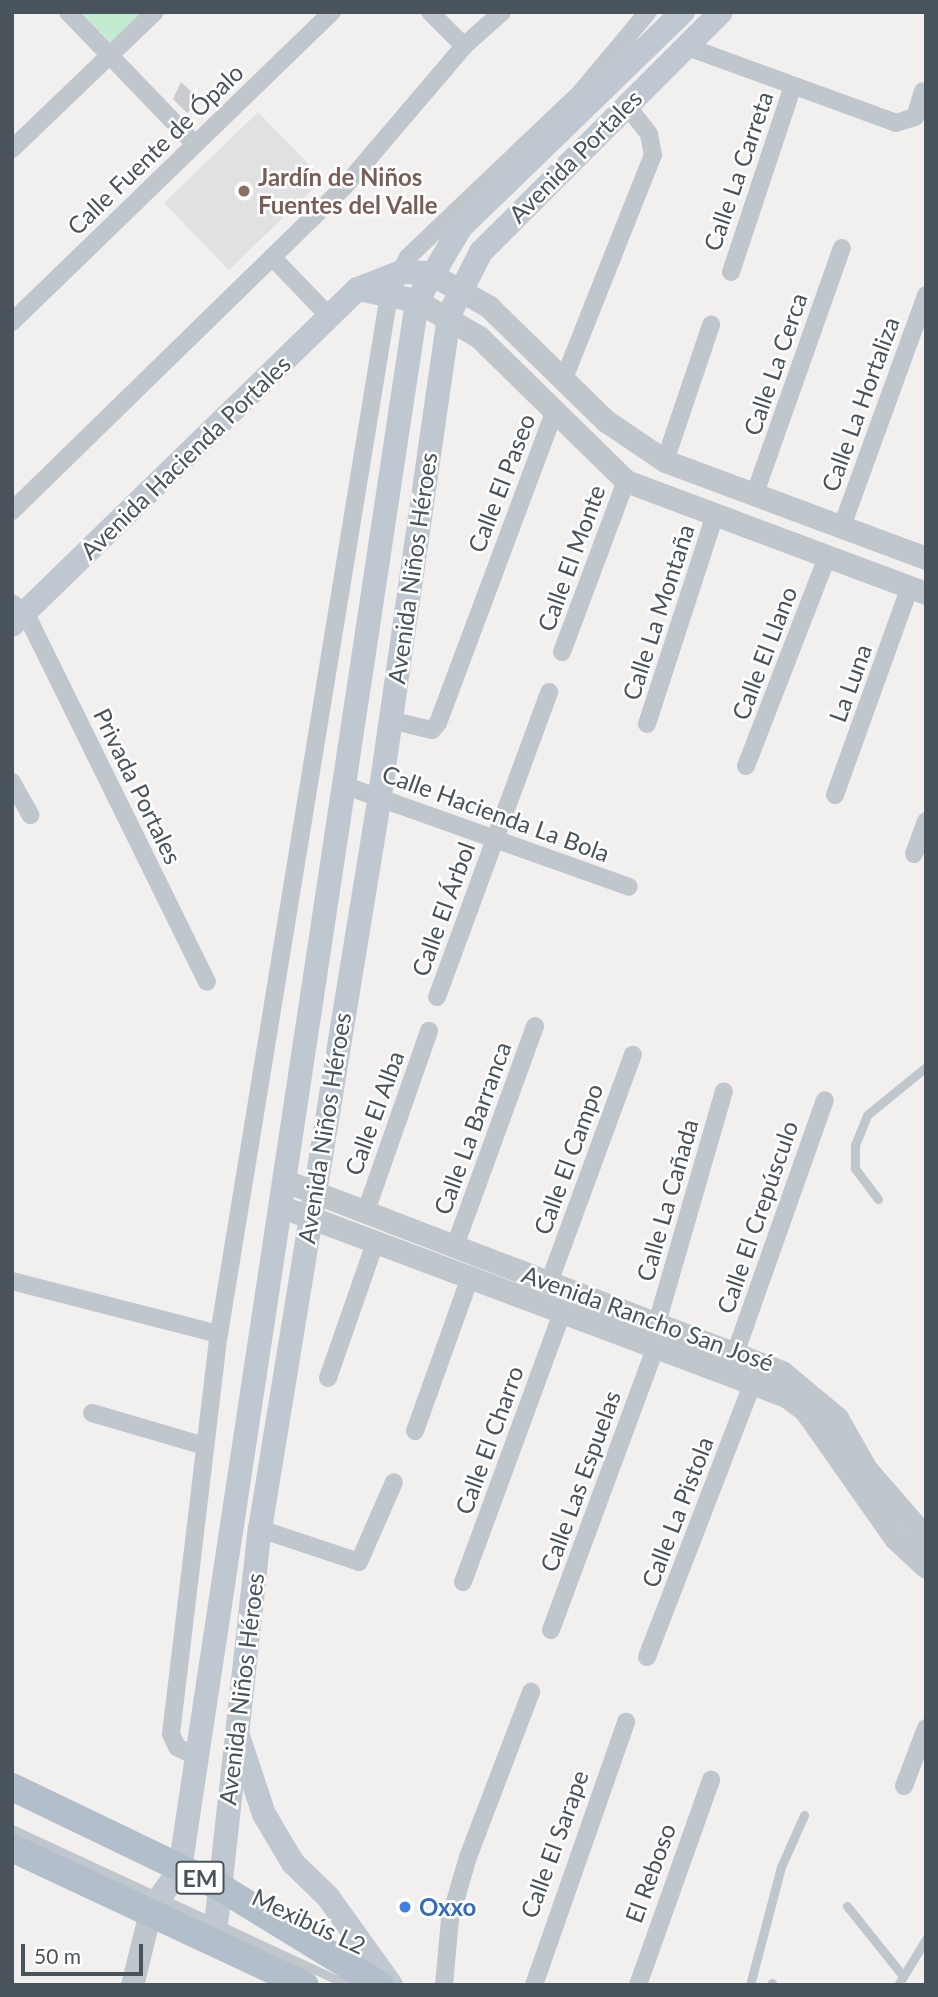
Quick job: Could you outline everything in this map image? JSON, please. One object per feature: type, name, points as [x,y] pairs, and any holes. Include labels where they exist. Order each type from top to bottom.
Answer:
[{"type":"main road","name":"Avenida Portales","points":[[417,301],[429,273],[461,227],[683,12]]},
{"type":"main road","name":"Avenida Portales","points":[[449,315],[481,251],[721,12]]},
{"type":"main road","name":"Avenida Hacienda Portales","points":[[16,613],[358,289],[401,272],[429,273]]},
{"type":"main road","points":[[358,289],[417,301]]},
{"type":"main road","name":"Avenida Niños Héroes","points":[[167,1890],[198,1757],[285,1208],[417,301]]},
{"type":"main road","name":"Avenida Niños Héroes","points":[[217,1913],[235,1720],[260,1529],[313,1190],[380,795],[449,315]]},
{"type":"main road","points":[[235,1720],[264,1815],[293,1863],[328,1897],[391,1985]]},
{"type":"main road","name":"EM","points":[[12,1787],[167,1890],[380,1985]]},
{"type":"main road","name":"EM","points":[[12,1848],[167,1890],[217,1913],[272,1978],[304,1985]]},
{"type":"street","points":[[68,12],[194,144]]},
{"type":"street","points":[[12,149],[155,12]]},
{"type":"street","name":"Calle Fuente de Ópalo","points":[[12,322],[332,12]]},
{"type":"street","points":[[430,12],[464,47]]},
{"type":"street","points":[[12,511],[345,186],[464,47],[502,12]]},
{"type":"street","points":[[198,1757],[177,1747],[171,1734],[219,1334],[389,295],[408,257],[580,92],[648,12]]},
{"type":"street","points":[[685,46],[906,124],[923,91]]},
{"type":"street","name":"Calle La Carreta","points":[[731,272],[793,86]]},
{"type":"street","points":[[564,381],[628,221],[654,144],[626,105]]},
{"type":"street","name":"Calle La Cerca","points":[[763,500],[842,247]]},
{"type":"street","points":[[272,257],[329,316]]},
{"type":"street","points":[[429,273],[463,287],[606,421],[665,461],[841,529],[926,558]]},
{"type":"street","name":"Calle La Hortaliza","points":[[841,529],[926,295]]},
{"type":"street","points":[[417,301],[449,315],[626,481],[761,534],[918,590]]},
{"type":"street","points":[[665,461],[711,325]]},
{"type":"street","name":"Calle El Paseo","points":[[390,720],[432,730],[438,723],[554,412]]},
{"type":"street","name":"Calle El Monte","points":[[562,652],[626,481]]},
{"type":"street","points":[[761,534],[763,500]]},
{"type":"street","name":"Calle La Montaña","points":[[647,724],[715,515]]},
{"type":"street","points":[[799,547],[809,516]]},
{"type":"street","name":"Calle El Llano","points":[[746,766],[827,557]]},
{"type":"street","name":"La Luna","points":[[835,795],[918,590]]},
{"type":"street","name":"Privada Portales","points":[[16,613],[207,982]]},
{"type":"street","name":"Calle El Árbol","points":[[437,997],[549,692]]},
{"type":"street","points":[[12,782],[30,815]]},
{"type":"street","name":"Calle Hacienda La Bola","points":[[346,786],[380,795],[629,887]]},
{"type":"street","points":[[914,854],[926,821]]},
{"type":"street","name":"Calle La Barranca","points":[[455,1246],[535,1026]]},
{"type":"street","name":"Calle El Alba","points":[[366,1211],[429,1031]]},
{"type":"street","name":"Calle El Campo","points":[[550,1280],[633,1055]]},
{"type":"street","name":"Calle La Cañada","points":[[655,1349],[657,1323],[724,1091]]},
{"type":"street","name":"Calle El Crepúsculo","points":[[736,1351],[825,1100]]},
{"type":"street","name":"Avenida Rancho San José","points":[[288,1182],[736,1351],[814,1394],[926,1538]]},
{"type":"street","name":"Avenida Rancho San José","points":[[285,1208],[561,1315],[752,1385],[805,1409],[895,1538],[926,1567]]},
{"type":"street","points":[[328,1377],[375,1243]]},
{"type":"street","points":[[415,1431],[469,1280]]},
{"type":"street","points":[[12,1281],[219,1334]]},
{"type":"street","name":"Calle El Charro","points":[[464,1582],[561,1315]]},
{"type":"street","name":"Calle Las Espuelas","points":[[551,1630],[655,1349]]},
{"type":"street","name":"Calle La Pistola","points":[[647,1657],[752,1385]]},
{"type":"street","points":[[92,1413],[205,1446]]},
{"type":"street","points":[[260,1529],[359,1562],[394,1482]]},
{"type":"street","points":[[444,1985],[450,1919],[464,1869],[531,1692]]},
{"type":"street","name":"Calle El Sarape","points":[[534,1985],[626,1722]]},
{"type":"street","points":[[904,1786],[926,1727]]},
{"type":"street","name":"El Reboso","points":[[638,1985],[711,1780]]},
{"type":"street","points":[[132,1985],[167,1890]]},
{"type":"lane","points":[[878,1199],[855,1168],[855,1145],[867,1115],[926,1067]]},
{"type":"lane","points":[[12,1801],[167,1890]]},
{"type":"lane","points":[[750,1985],[781,1867],[804,1815]]},
{"type":"lane","points":[[12,1829],[167,1890]]},
{"type":"lane","points":[[847,1906],[901,1980],[926,1939]]},
{"type":"lane","name":"Mexibús L2","points":[[217,1913],[348,1985]]},
{"type":"lane","name":"Mexibús L2","points":[[217,1913],[399,1985]]},
{"type":"shaded area","name":"Jardín de Niños Fuentes del Valle","points":[[258,112],[323,179],[229,270],[164,203]]},
{"type":"green space","points":[[81,12],[144,12],[111,43]]},
{"type":"building","points":[[181,82],[200,100],[187,113],[173,99]]},
{"type":"place","name":"Jardín de Niños Fuentes del Valle","points":[[244,191]]},
{"type":"place","name":"Oxxo","points":[[405,1907]]}]
